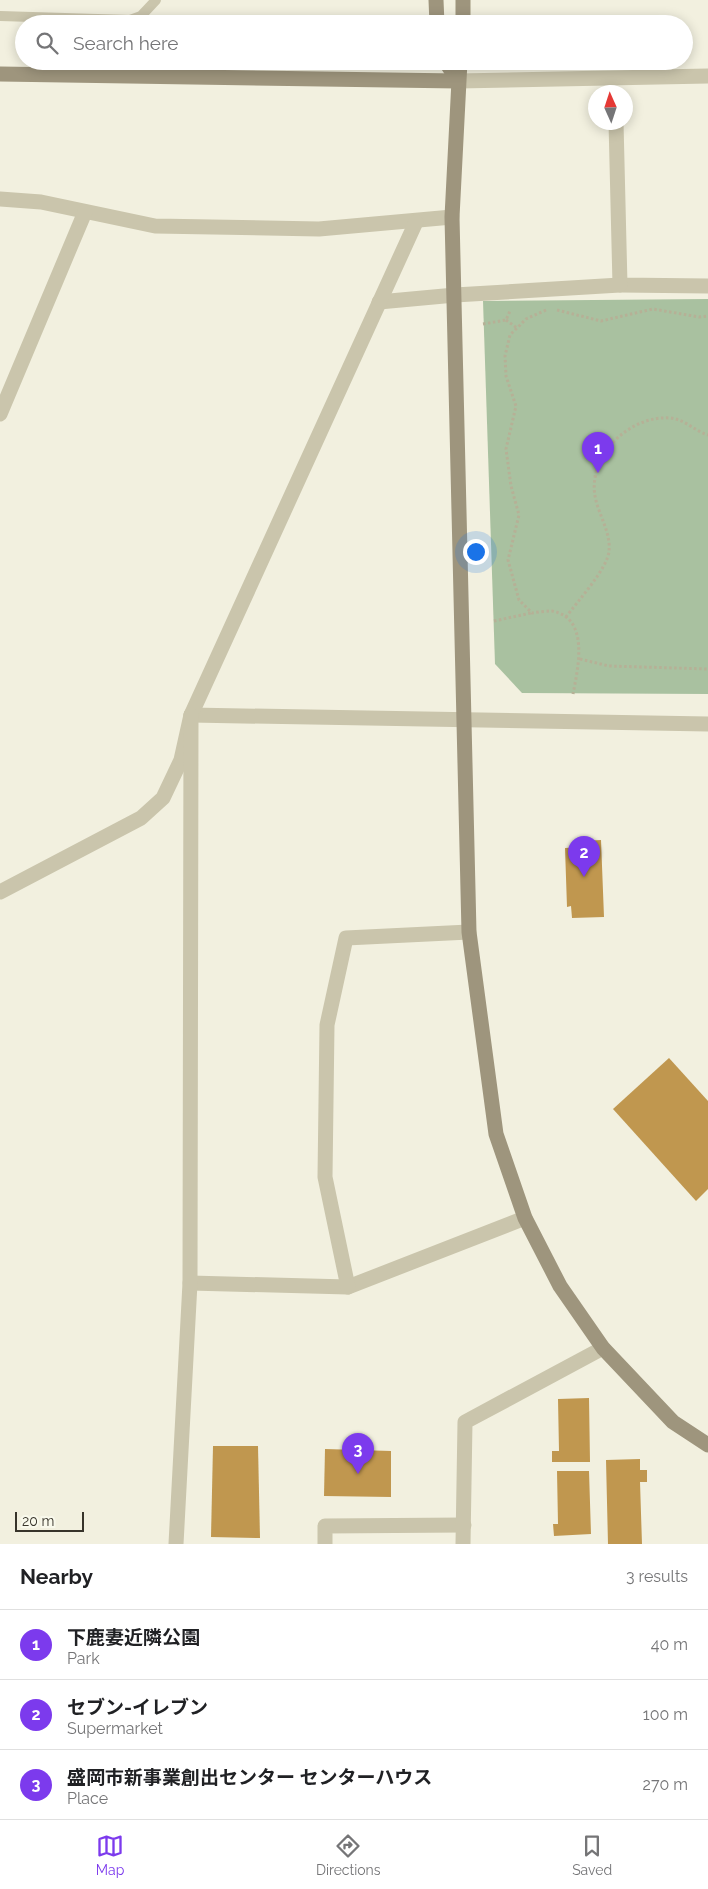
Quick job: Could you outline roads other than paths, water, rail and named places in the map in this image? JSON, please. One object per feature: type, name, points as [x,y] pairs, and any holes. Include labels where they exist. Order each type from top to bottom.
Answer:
[{"type":"street","points":[[436,0],[437,15]]},
{"type":"street","points":[[463,0],[463,15]]},
{"type":"street","points":[[0,74],[46,70]]},
{"type":"street","points":[[129,70],[588,85]]},
{"type":"street","points":[[451,70],[458,81]]},
{"type":"street","points":[[459,70],[452,217],[468,932],[496,1134],[525,1218],[560,1286],[604,1348],[674,1422],[708,1445]]},
{"type":"street","points":[[625,85],[708,76]]},
{"type":"street","points":[[616,130],[620,285]]},
{"type":"street","points":[[0,199],[41,202],[155,226],[319,229],[416,222],[452,217]]},
{"type":"street","points":[[0,414],[85,212]]},
{"type":"street","points":[[0,892],[141,818],[162,798],[181,760],[191,715],[416,222]]},
{"type":"street","points":[[379,302],[455,295],[620,285],[708,286]]},
{"type":"street","points":[[191,715],[708,724]]},
{"type":"street","points":[[176,1544],[190,1282],[191,715]]},
{"type":"street","points":[[348,1287],[325,1177],[327,1025],[346,938],[468,932]]},
{"type":"street","points":[[190,1282],[348,1287],[525,1218]]},
{"type":"street","points":[[463,1544],[465,1422],[604,1348]]},
{"type":"street","points":[[325,1544],[325,1526],[464,1525]]},
{"type":"lane","points":[[142,15],[156,0]]},
{"type":"lane","points":[[0,16],[15,17]]},
{"type":"place","name":"下鹿妻近隣公園","points":[[598,473]]},
{"type":"place","name":"セブン-イレブン","points":[[584,877]]},
{"type":"place","name":"盛岡市新事業創出センター センターハウス","points":[[358,1474]]}]
